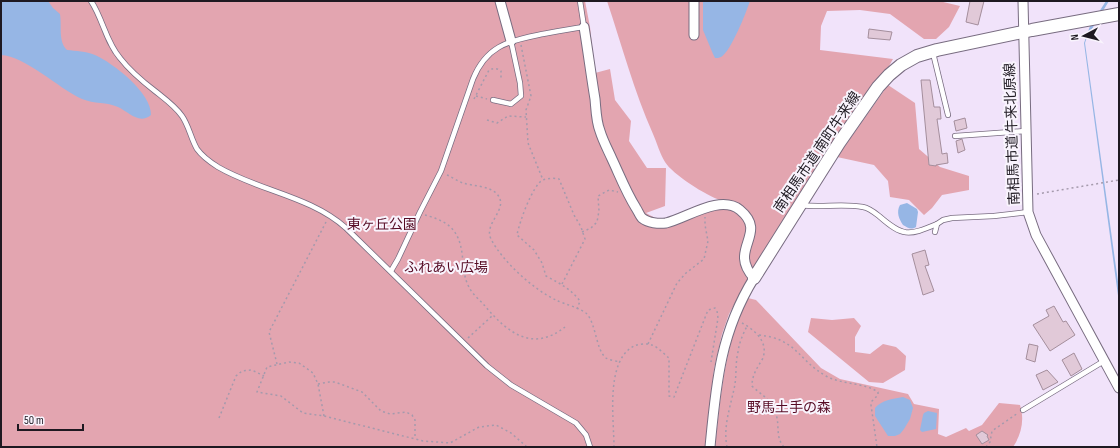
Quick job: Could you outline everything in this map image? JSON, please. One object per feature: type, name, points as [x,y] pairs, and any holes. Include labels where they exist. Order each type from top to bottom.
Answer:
[{"type":"street","points":[[500,1],[511,41]]},
{"type":"street","points":[[694,1],[694,35]]},
{"type":"street","name":"南相馬市道 牛来北原線","points":[[1023,1],[1028,212],[1036,234],[1119,388]]},
{"type":"street","name":"南相馬市道 南町牛来線","points":[[710,447],[718,371],[725,343],[743,295],[839,142],[884,80],[906,61],[933,51],[1119,14]]},
{"type":"street","points":[[584,27],[599,131],[628,195],[642,218],[653,223],[665,223],[720,204],[738,209],[750,220],[751,233],[745,249],[744,257],[748,272],[754,278]]},
{"type":"lane","points":[[91,1],[112,47],[119,58],[139,79],[175,107],[183,118],[196,148],[203,156],[230,174],[302,202],[329,215],[346,228],[369,252],[391,271],[487,366],[511,385],[576,423],[586,435],[590,447]]},
{"type":"lane","points":[[391,271],[441,171],[477,69],[496,49],[511,41],[584,27],[580,1]]},
{"type":"lane","points":[[493,100],[510,104],[521,96],[520,83],[511,41]]},
{"type":"lane","points":[[933,51],[948,115]]},
{"type":"lane","points":[[955,136],[1026,131]]},
{"type":"lane","points":[[799,205],[845,205],[865,207],[889,225],[906,233],[915,232],[937,224],[943,220],[952,218],[994,216],[1028,212]]},
{"type":"lane","points":[[935,232],[937,224]]},
{"type":"lane","points":[[1022,410],[1104,361]]},
{"type":"path","points":[[520,39],[531,96],[526,110],[528,142],[543,180]]},
{"type":"path","points":[[462,110],[469,109],[489,70],[493,68],[501,71],[501,78]]},
{"type":"path","points":[[468,93],[482,98]]},
{"type":"path","points":[[487,120],[496,123],[508,116],[526,117]]},
{"type":"path","points":[[441,171],[461,182],[488,189],[496,193],[500,199],[500,207],[489,226],[489,235],[494,246],[539,291],[557,301],[585,312],[591,319],[602,352],[606,358],[620,362]]},
{"type":"path","points":[[562,284],[585,239],[559,179],[552,178],[543,180],[536,185],[518,223],[517,235],[534,250],[542,263],[546,276],[562,284],[580,301],[577,309]]},
{"type":"path","points":[[1027,195],[1119,180]]},
{"type":"path","points":[[582,232],[591,228],[597,222],[599,211],[598,196],[609,190],[617,191],[622,196],[628,195]]},
{"type":"path","points":[[648,344],[677,283],[686,273],[704,259],[708,241],[704,209]]},
{"type":"path","points":[[420,212],[441,220],[455,232],[462,249],[465,273],[469,287],[505,327],[528,339],[546,338],[565,327]]},
{"type":"path","points":[[277,364],[269,332],[329,215]]},
{"type":"path","points":[[614,447],[613,385],[620,362],[627,351],[636,345],[654,345],[669,358],[668,396],[674,397],[708,310],[715,308],[718,318],[711,366]]},
{"type":"path","points":[[464,344],[468,337],[493,315]]},
{"type":"path","points":[[733,319],[747,326],[759,335],[762,342],[764,351],[762,360],[753,376],[752,386],[766,396],[772,404],[776,414],[780,441],[784,447]]},
{"type":"path","points":[[727,447],[727,417],[735,384],[738,352],[747,326]]},
{"type":"path","points":[[759,335],[768,336],[788,344],[812,366],[829,378],[867,387],[878,392],[878,395],[872,401],[871,405],[877,447]]},
{"type":"path","points":[[324,416],[318,384],[313,373],[299,363],[289,362],[267,367],[257,392],[281,396],[302,413],[324,416],[423,441],[450,443],[479,427],[496,425],[511,433],[527,447]]},
{"type":"path","points":[[219,418],[236,376],[242,371],[252,370],[264,376]]},
{"type":"path","points":[[318,384],[335,382],[362,392],[382,411],[390,414],[406,412],[412,415],[415,420],[415,439]]},
{"type":"path","points":[[986,447],[990,442],[992,431],[1022,410]]},
{"type":"green space","name":"東ヶ丘公園","points":[[1,1],[585,1],[590,27],[595,73],[610,69],[615,100],[631,121],[629,141],[647,168],[666,168],[665,206],[646,213],[655,218],[665,219],[720,200],[714,198],[682,178],[669,167],[663,159],[628,68],[607,1],[939,1],[960,6],[949,27],[936,39],[924,39],[890,14],[860,10],[827,11],[821,26],[820,50],[893,59],[757,263],[729,314],[722,334],[714,369],[705,447],[1,447]]},
{"type":"green space","points":[[888,85],[915,103],[919,149],[940,167],[969,176],[969,190],[942,195],[932,208],[924,215],[909,200],[890,197],[888,181],[874,165],[837,157]]},
{"type":"green space","name":"野馬土手の森","points":[[748,298],[756,300],[821,368],[840,379],[908,394],[914,404],[939,409],[938,434],[946,437],[966,428],[969,431],[982,425],[999,403],[1020,405],[1022,422],[1016,442],[1013,447],[715,447],[722,390],[729,352],[740,316]]},
{"type":"green space","points":[[811,318],[832,320],[854,318],[861,326],[855,337],[855,352],[870,354],[883,344],[896,347],[906,356],[905,370],[883,383],[869,382],[808,332]]},
{"type":"water","points":[[1,1],[48,1],[60,14],[61,38],[67,50],[95,55],[121,72],[145,97],[150,106],[151,115],[142,119],[134,117],[114,105],[91,102],[82,99],[31,66],[10,57],[1,55]]},
{"type":"water","points":[[703,1],[750,1],[734,40],[720,58],[715,58],[703,30]]},
{"type":"water","points":[[1106,1],[1109,1],[1087,37],[1085,43],[1119,289],[1119,303],[1084,43],[1090,26]]},
{"type":"water","points":[[907,203],[917,209],[918,212],[916,227],[913,228],[908,228],[903,225],[898,215],[900,205]]},
{"type":"water","points":[[903,397],[910,400],[913,408],[910,419],[900,434],[888,436],[875,416],[875,408],[891,399]]},
{"type":"water","points":[[928,411],[937,413],[936,429],[922,432],[920,430],[923,415]]},
{"type":"building","points":[[970,1],[984,1],[978,25],[966,22]]},
{"type":"building","points":[[869,29],[892,32],[890,40],[868,38]]},
{"type":"building","points":[[921,80],[930,80],[934,107],[940,107],[941,119],[937,119],[942,154],[947,153],[948,163],[936,166],[929,165]]},
{"type":"building","points":[[965,118],[967,128],[956,131],[954,121]]},
{"type":"building","points":[[962,139],[965,150],[958,153],[956,141]]},
{"type":"building","points":[[925,250],[929,265],[925,266],[934,291],[923,295],[912,254]]},
{"type":"building","points":[[1054,306],[1063,322],[1066,321],[1075,335],[1050,351],[1033,325],[1049,316],[1046,310]]},
{"type":"building","points":[[1029,344],[1038,346],[1035,362],[1026,359]]},
{"type":"building","points":[[1074,353],[1082,369],[1071,376],[1062,360]]},
{"type":"building","points":[[1047,370],[1058,382],[1043,390],[1036,375]]},
{"type":"building","points":[[982,431],[988,435],[989,440],[982,444],[976,435]]},
{"type":"park label","name":"ふれあい広場","points":[[446,267]]}]
